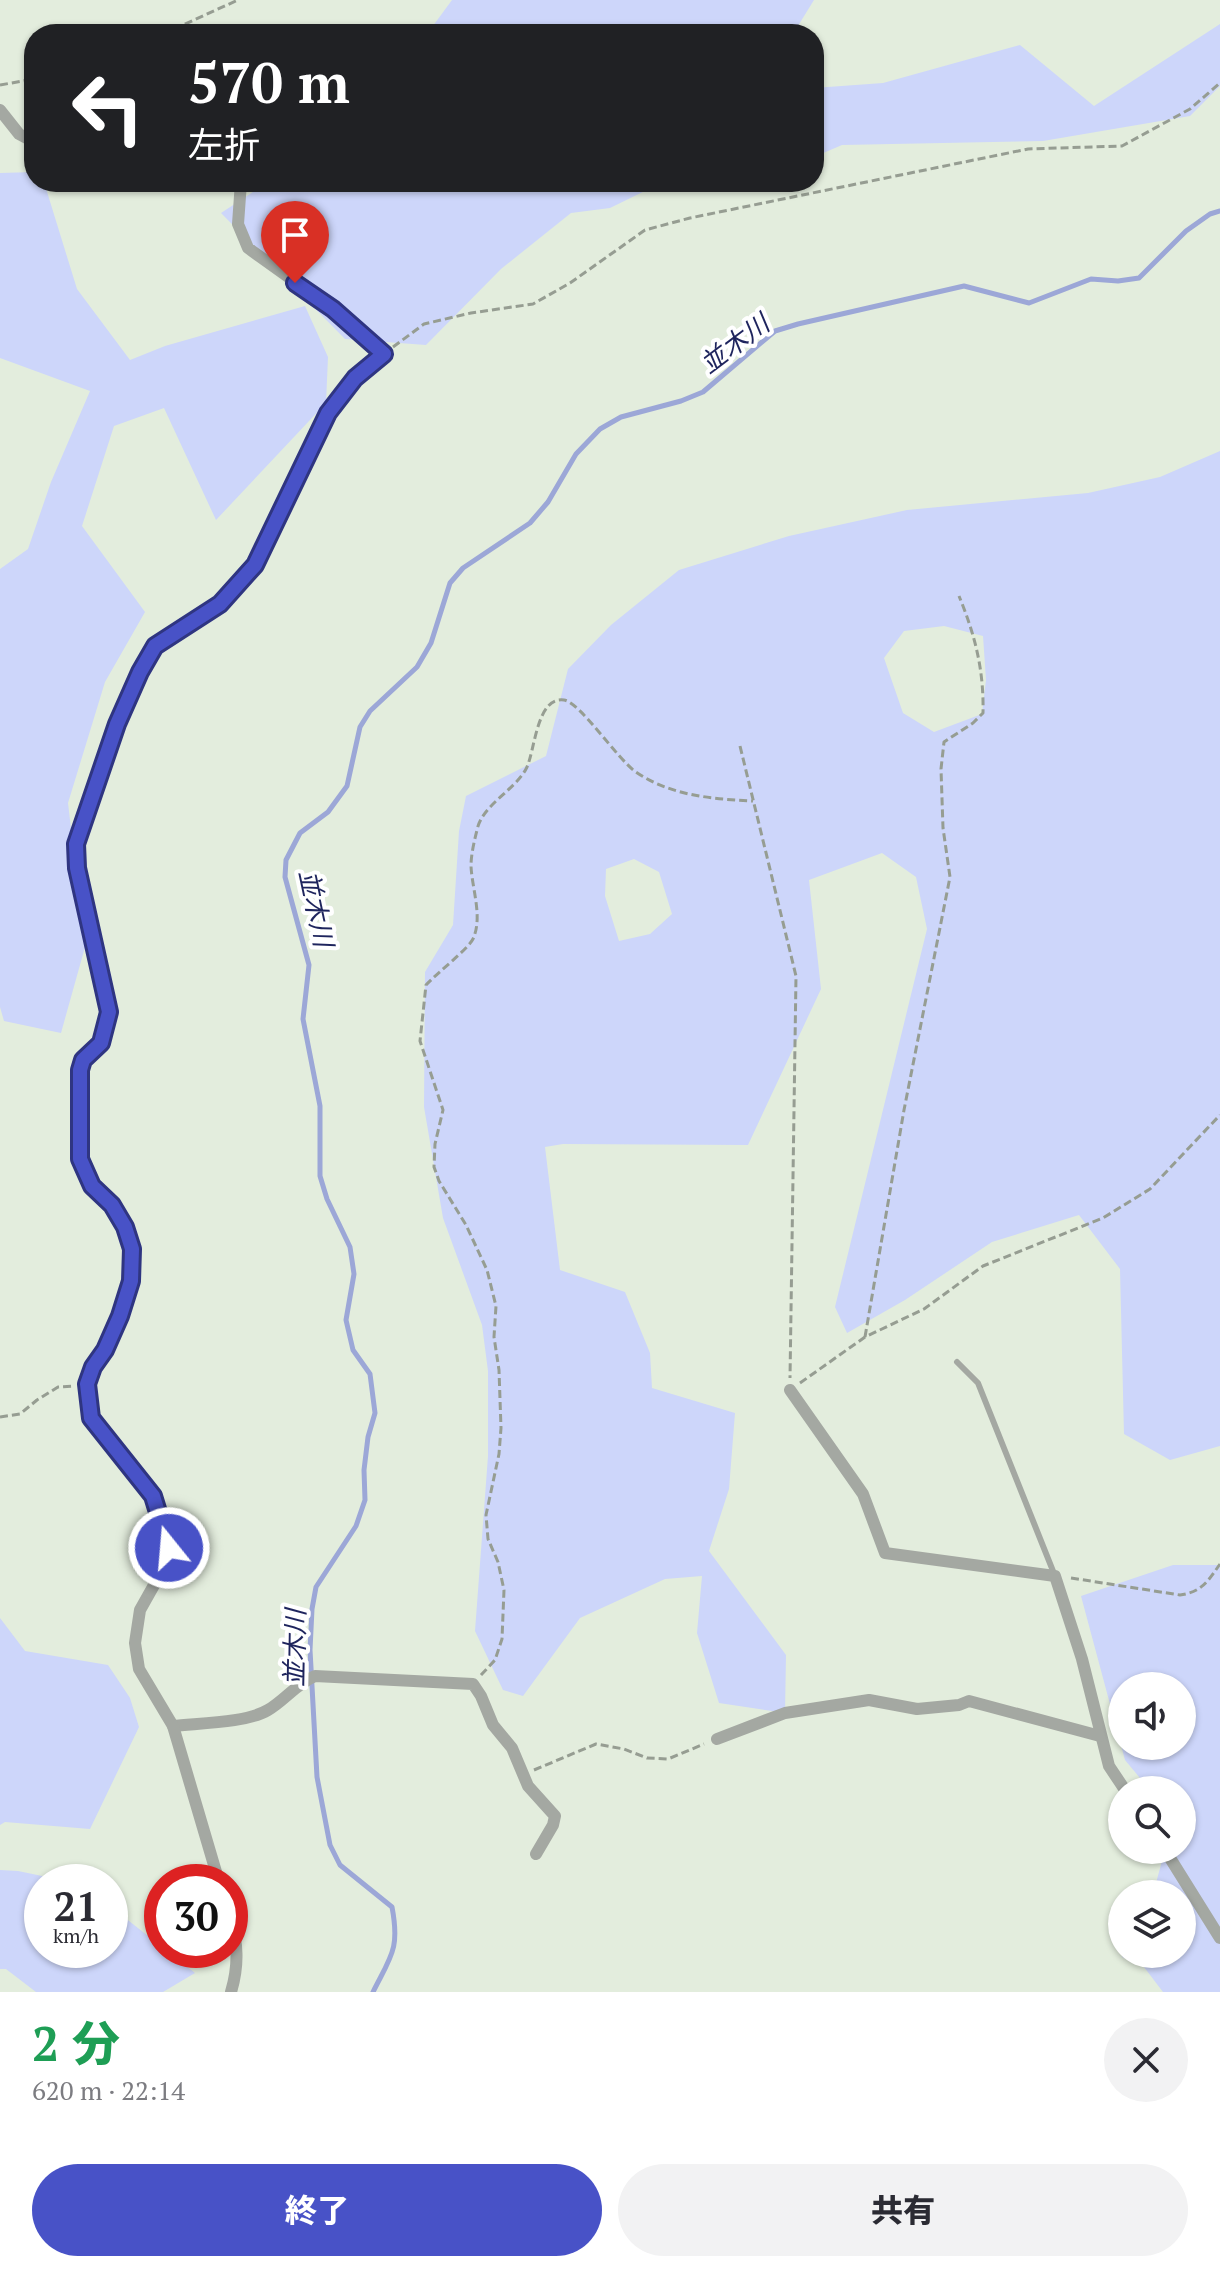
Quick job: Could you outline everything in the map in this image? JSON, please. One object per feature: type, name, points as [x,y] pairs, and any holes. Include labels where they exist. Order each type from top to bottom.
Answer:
[{"type":"street","points":[[0,110],[24,137]]},
{"type":"street","points":[[214,1864],[173,1726],[139,1669],[135,1643],[140,1610],[167,1562],[169,1548],[153,1496],[91,1418],[87,1384],[120,1316],[131,1281],[132,1249],[125,1227],[112,1205],[92,1186],[80,1159],[80,1070],[83,1060],[101,1043],[109,1012],[77,868],[76,844],[106,751],[140,672],[155,646],[220,604],[255,565],[328,413],[355,378],[384,354],[333,309],[248,248],[238,224],[240,192]]},
{"type":"street","points":[[790,1390],[863,1494],[885,1553],[1055,1576],[1082,1659],[1109,1766],[1116,1776]]},
{"type":"street","points":[[173,1726],[255,1715],[269,1709],[310,1678],[473,1684],[493,1725],[512,1748],[528,1786],[555,1816],[536,1854]]},
{"type":"street","points":[[717,1739],[785,1713],[869,1700],[917,1709],[959,1705],[969,1701],[1100,1736]]},
{"type":"street","points":[[1174,1864],[1220,1938]]},
{"type":"street","points":[[231,1992],[236,1968]]},
{"type":"lane","points":[[957,1362],[978,1383],[1055,1576]]},
{"type":"path","points":[[185,24],[238,0]]},
{"type":"path","points":[[0,85],[24,81]]},
{"type":"path","points":[[824,190],[1028,149],[1122,146],[1190,109],[1220,83]]},
{"type":"path","points":[[384,354],[424,324],[533,304],[570,283],[645,230],[813,192]]},
{"type":"path","points":[[865,1337],[904,1110],[950,877],[943,828],[941,769],[944,742],[983,713],[984,691],[975,634],[959,596]]},
{"type":"path","points":[[473,1684],[495,1660],[502,1639],[504,1590],[498,1562],[488,1539],[486,1515],[499,1454],[501,1428],[499,1370],[494,1337],[496,1306],[487,1270],[434,1167],[435,1144],[443,1110],[420,1041],[426,985],[471,943],[477,929],[471,863],[478,825],[525,771],[545,710],[555,701],[564,700],[577,706],[636,772],[673,790],[706,798],[753,801]]},
{"type":"path","points":[[740,746],[796,976],[790,1390]]},
{"type":"path","points":[[790,1390],[865,1337],[924,1309],[983,1266],[1103,1218],[1127,1204],[1150,1189],[1220,1115]]},
{"type":"path","points":[[0,1417],[20,1414],[58,1387],[87,1384]]},
{"type":"path","points":[[1055,1576],[1180,1595],[1204,1587],[1220,1564]]},
{"type":"path","points":[[524,1774],[596,1744],[624,1749],[647,1758],[668,1759],[717,1739]]},
{"type":"shaded area","points":[[452,0],[814,0],[799,24],[434,24]]},
{"type":"shaded area","points":[[1220,24],[1220,86],[1190,116],[1043,141],[842,145],[824,153],[824,87],[883,83],[1020,45],[1094,106]]},
{"type":"shaded area","points":[[24,172],[24,192],[47,192],[77,289],[130,360],[165,346],[305,306],[328,357],[326,403],[216,520],[164,408],[114,426],[82,526],[145,612],[105,682],[68,803],[85,947],[61,1033],[4,1021],[0,1007],[0,569],[28,549],[51,482],[90,391],[0,358],[0,173]]},
{"type":"shaded area","points":[[253,192],[643,192],[610,208],[571,213],[501,269],[426,345],[345,339],[221,213]]},
{"type":"shaded area","points":[[1220,451],[1220,1446],[1170,1460],[1124,1434],[1120,1269],[1079,1215],[992,1242],[905,1300],[847,1333],[835,1307],[927,929],[916,877],[882,853],[809,880],[821,989],[748,1145],[563,1144],[545,1147],[560,1270],[625,1292],[650,1353],[652,1388],[735,1413],[729,1489],[709,1551],[786,1655],[785,1713],[719,1703],[697,1633],[702,1576],[665,1579],[580,1618],[523,1696],[503,1690],[475,1631],[488,1456],[488,1371],[482,1325],[443,1218],[424,1107],[425,972],[453,925],[459,831],[466,796],[546,756],[568,669],[611,625],[679,570],[789,536],[907,510],[1088,493],[1160,477]],"holes":[[[944,626],[983,636],[986,680],[982,714],[934,732],[903,713],[884,658],[904,631]],[[634,859],[659,872],[672,914],[650,934],[619,941],[605,896],[606,869]]]},
{"type":"shaded area","points":[[1173,1565],[1220,1565],[1220,1992],[1163,1992],[1145,1968],[1196,1968],[1196,1880],[1157,1880],[1161,1864],[1196,1864],[1196,1776],[1138,1776],[1125,1760],[1196,1760],[1196,1672],[1108,1672],[1108,1697],[1081,1596]]},
{"type":"shaded area","points":[[0,1618],[25,1651],[108,1665],[130,1698],[139,1727],[90,1829],[5,1822],[0,1825]]},
{"type":"shaded area","points":[[0,1870],[24,1872],[24,1968],[128,1968],[128,1920],[144,1933],[144,1968],[189,1968],[195,1973],[163,1992],[36,1992],[6,1969],[0,1969]]},
{"type":"waterway","name":"並木川","points":[[373,1992],[392,1952],[395,1933],[392,1907],[340,1865],[330,1845],[317,1777],[310,1650],[316,1587],[356,1526],[365,1500],[364,1470],[375,1413],[370,1374],[353,1350],[346,1320],[354,1274],[350,1247],[327,1199],[320,1176],[320,1106],[303,1019],[309,965],[285,877],[286,860],[300,833],[328,812],[347,786],[360,727],[370,711],[417,667],[431,643],[450,583],[463,568],[530,523],[548,502],[576,454],[600,429],[621,417],[703,392],[775,331],[798,324],[964,286],[1029,303],[1091,279],[1118,281],[1139,278],[1186,231],[1210,214],[1220,211]]},
{"type":"route","points":[[169,1548],[153,1496],[91,1418],[87,1384],[120,1316],[131,1281],[132,1249],[125,1227],[112,1205],[92,1186],[80,1159],[80,1070],[83,1060],[101,1043],[109,1012],[77,868],[76,844],[106,751],[140,672],[155,646],[220,604],[255,565],[328,413],[355,378],[384,354],[333,309],[295,283]]}]
